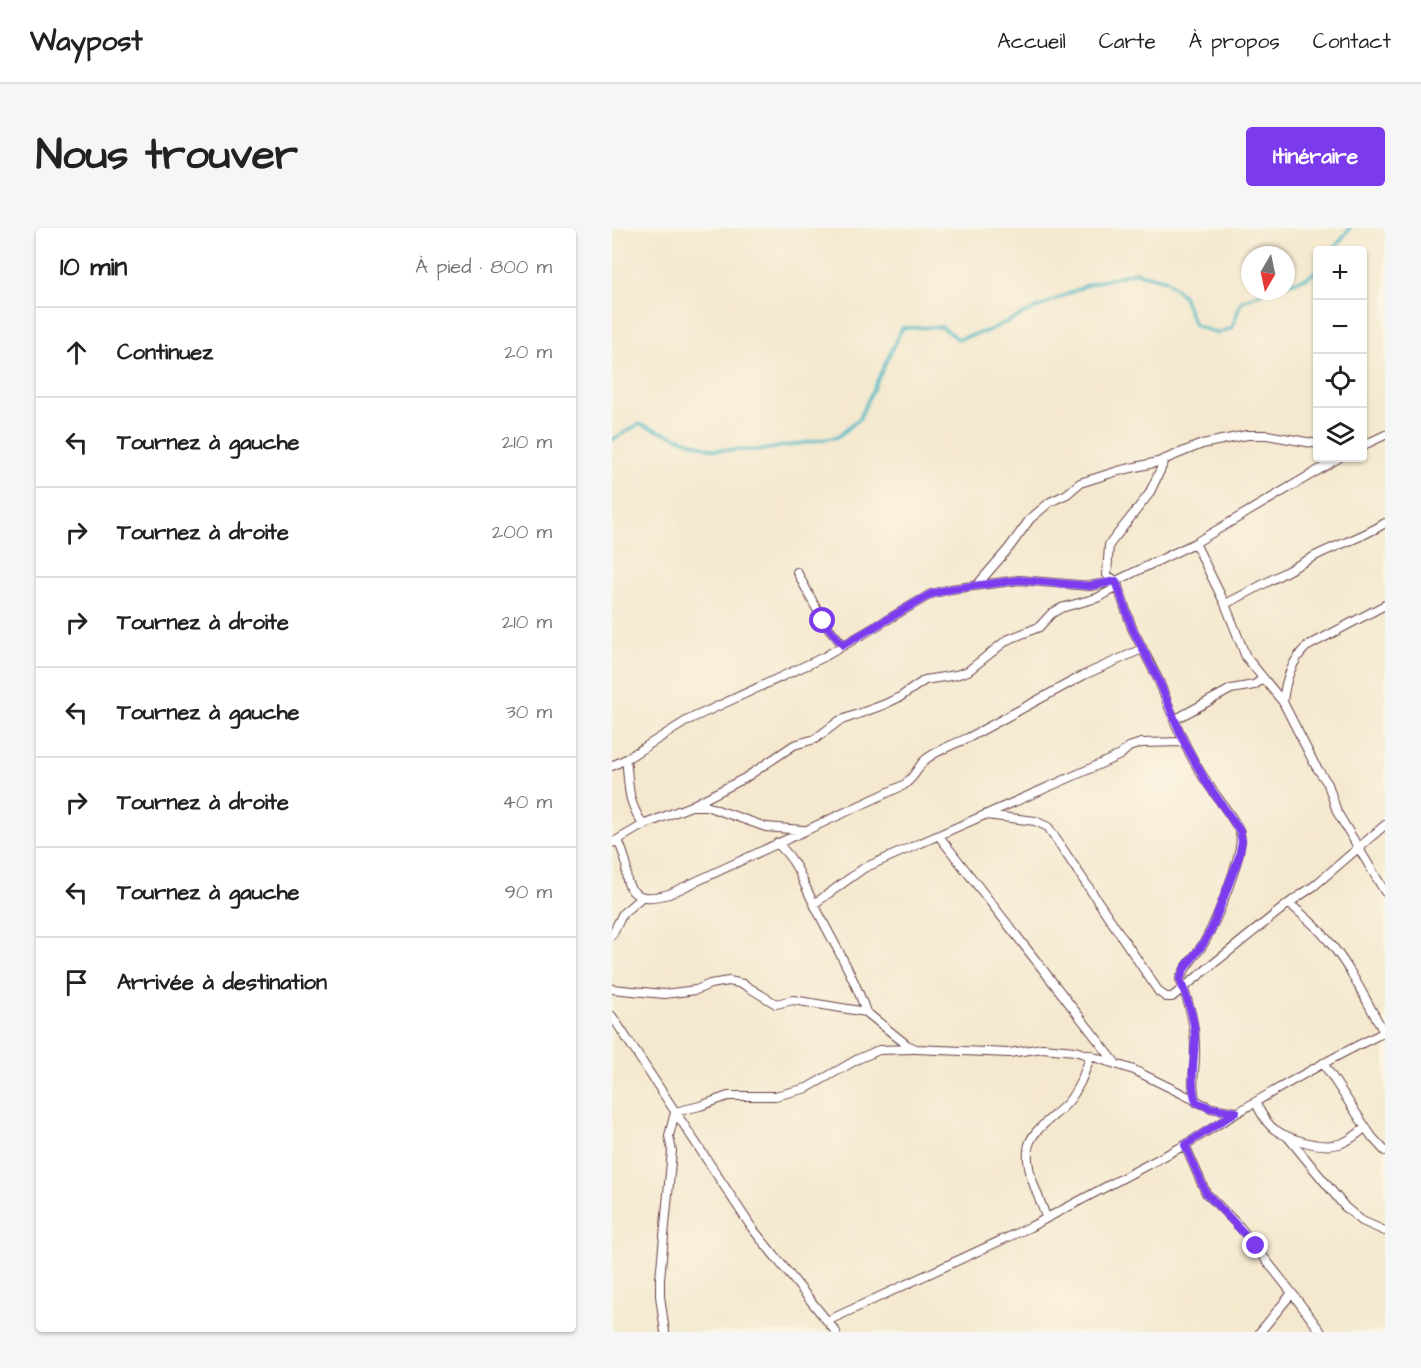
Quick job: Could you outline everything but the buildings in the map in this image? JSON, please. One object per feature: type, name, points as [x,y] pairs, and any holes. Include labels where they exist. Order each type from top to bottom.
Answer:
[{"type":"street","points":[[977,585],[1030,519],[1050,502],[1067,494],[1080,483],[1165,459],[1202,444],[1247,435],[1267,435],[1313,443]]},
{"type":"street","points":[[1367,444],[1385,435]]},
{"type":"street","points":[[1165,459],[1149,494],[1109,545],[1107,575],[1117,584],[1132,628],[1159,681],[1184,742],[1206,782],[1240,831],[1242,841],[1239,857],[1212,928],[1184,969],[1180,979],[1193,1016],[1195,1061],[1192,1089],[1196,1102]]},
{"type":"street","points":[[1142,649],[1084,675],[953,744],[924,761],[915,776],[904,784],[669,894],[642,897],[633,892],[627,881],[626,862],[615,841],[643,825],[691,806],[745,778],[794,745],[815,740],[839,721],[900,697],[925,680],[968,671],[1007,640],[1039,627],[1051,614],[1061,608],[1097,598],[1117,584],[1195,543],[1332,462]]},
{"type":"street","points":[[1225,604],[1318,554],[1375,530],[1385,523]]},
{"type":"street","points":[[1195,543],[1225,604],[1246,657],[1283,702],[1315,765],[1328,784],[1337,812],[1385,892]]},
{"type":"street","points":[[797,572],[823,621],[843,645]]},
{"type":"street","points":[[612,766],[688,720],[824,657],[931,594],[1019,580],[1090,586],[1117,584]]},
{"type":"street","points":[[1283,702],[1286,681],[1300,653],[1306,647],[1385,605]]},
{"type":"street","points":[[1174,720],[1231,689],[1254,685],[1263,679]]},
{"type":"street","points":[[814,904],[864,868],[1114,758],[1129,747],[1141,743],[1184,742]]},
{"type":"street","points":[[626,759],[628,795],[632,808],[643,825]]},
{"type":"street","points":[[691,806],[706,806],[766,827],[806,830]]},
{"type":"street","points":[[986,814],[1035,821],[1048,827],[1159,992],[1166,997],[1172,997],[1289,903],[1314,886],[1385,825]]},
{"type":"street","points":[[939,836],[1114,1062]]},
{"type":"street","points":[[777,843],[796,864],[850,973],[866,1012],[907,1045],[916,1049]]},
{"type":"street","points":[[612,935],[623,913],[642,897]]},
{"type":"street","points":[[827,1321],[960,1260],[1046,1217],[1185,1145],[1236,1112],[1323,1063],[1385,1033],[1360,987],[1326,937],[1289,903]]},
{"type":"street","points":[[612,989],[664,994],[696,990],[710,984],[729,981],[743,984],[776,1004],[793,1000],[866,1012]]},
{"type":"street","points":[[612,1016],[752,1228],[836,1332]]},
{"type":"street","points":[[675,1112],[728,1096],[776,1096],[807,1088],[858,1059],[879,1050],[916,1049],[1009,1053],[1043,1048],[1075,1051],[1114,1062],[1172,1087],[1196,1102],[1211,1108],[1236,1112]]},
{"type":"street","points":[[1046,1217],[1029,1167],[1030,1140],[1069,1101],[1083,1079],[1091,1055]]},
{"type":"street","points":[[1323,1063],[1385,1151]]},
{"type":"street","points":[[1255,1102],[1268,1124],[1287,1136],[1301,1141],[1320,1145],[1341,1144],[1366,1127]]},
{"type":"street","points":[[665,1332],[660,1279],[672,1151],[669,1136],[675,1112]]},
{"type":"street","points":[[1287,1136],[1345,1207],[1362,1221],[1385,1232]]},
{"type":"street","points":[[1185,1145],[1206,1193],[1240,1227],[1321,1332]]},
{"type":"street","points":[[1260,1332],[1292,1293]]},
{"type":"waterway","points":[[1336,246],[1350,228]]},
{"type":"waterway","points":[[612,440],[639,424],[714,450],[762,450],[838,437],[859,419],[902,328],[942,327],[958,339],[987,331],[1087,285],[1135,272],[1166,280],[1183,296],[1194,325],[1217,333],[1232,328],[1241,302],[1245,300]]},
{"type":"waterway","points":[[1295,281],[1307,278],[1313,273]]},
{"type":"route","points":[[823,621],[843,645],[931,594],[951,589],[1019,580],[1090,586],[1116,581],[1132,628],[1159,681],[1184,742],[1206,782],[1240,831],[1242,841],[1239,857],[1212,928],[1184,969],[1180,979],[1193,1016],[1195,1061],[1192,1089],[1196,1102],[1211,1108],[1236,1112],[1185,1145],[1206,1193],[1256,1246]]}]
